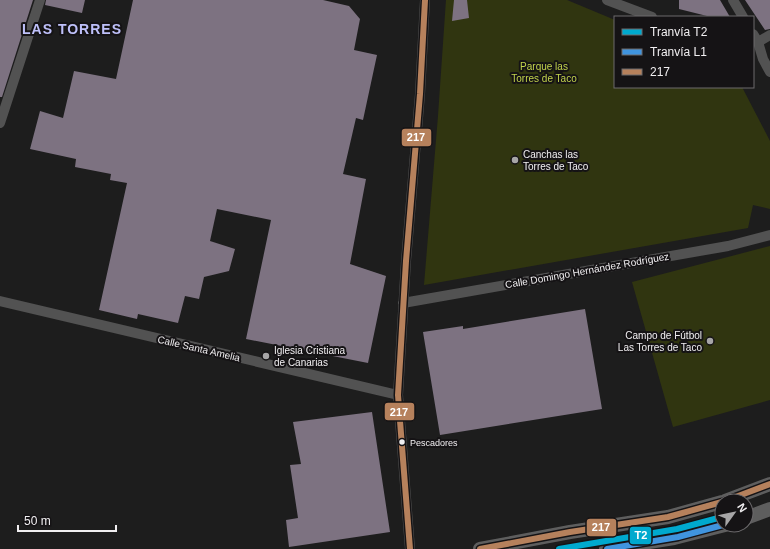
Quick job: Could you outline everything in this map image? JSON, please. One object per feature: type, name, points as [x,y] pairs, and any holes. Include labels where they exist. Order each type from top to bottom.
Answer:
[{"type":"main road","points":[[746,493],[770,484]]},
{"type":"main road","points":[[480,549],[668,516],[714,504]]},
{"type":"main road","points":[[754,515],[770,509]]},
{"type":"main road","points":[[606,549],[674,538],[714,528]]},
{"type":"street","points":[[0,123],[40,0]]},
{"type":"street","points":[[410,549],[398,395],[403,303],[420,94],[425,0]]},
{"type":"street","points":[[607,0],[649,16]]},
{"type":"street","points":[[733,0],[742,16]]},
{"type":"street","points":[[770,36],[756,38],[758,58],[770,72]]},
{"type":"street","name":"Calle Domingo Hernández Rodríguez","points":[[403,303],[728,246],[770,235]]},
{"type":"street","name":"Calle Santa Amelia","points":[[0,301],[398,395]]},
{"type":"green space","name":"Parque las Torres de Taco","points":[[446,0],[567,0],[614,20],[614,88],[743,88],[770,141],[770,209],[753,205],[748,228],[424,285]]},
{"type":"green space","name":"Campo de Fútbol Las Torres de Taco","points":[[770,246],[770,400],[673,427],[632,282]]},
{"type":"building","points":[[0,0],[33,0],[2,97],[0,97]]},
{"type":"building","points":[[46,0],[85,0],[82,13],[45,5]]},
{"type":"building","points":[[133,0],[323,0],[349,6],[360,19],[354,50],[377,55],[363,120],[356,118],[343,174],[366,179],[350,264],[386,276],[368,363],[246,339],[271,220],[217,209],[210,241],[235,249],[229,271],[204,277],[199,299],[185,296],[178,323],[138,314],[137,319],[99,310],[127,183],[110,180],[111,174],[75,167],[76,159],[30,149],[40,111],[63,118],[74,71],[116,79]]},
{"type":"building","points":[[454,0],[467,0],[469,18],[452,21]]},
{"type":"building","points":[[679,0],[720,0],[729,16],[707,16],[679,9]]},
{"type":"building","points":[[745,0],[770,0],[770,29],[765,30]]},
{"type":"building","points":[[585,309],[602,409],[440,435],[423,332],[463,326],[463,329]]},
{"type":"building","points":[[372,412],[390,532],[289,547],[286,520],[298,518],[290,465],[301,464],[293,422]]},
{"type":"tram line","name":"T2","points":[[559,549],[677,529],[714,519]]},
{"type":"tram line","name":"L1","points":[[607,549],[678,537],[714,527]]},
{"type":"transit line","name":"217","points":[[410,549],[398,395],[406,261],[420,94],[425,0]]},
{"type":"transit line","name":"217","points":[[746,493],[770,484]]},
{"type":"transit line","name":"217","points":[[480,549],[570,532],[668,517],[714,504]]},
{"type":"place","name":"Canchas las Torres de Taco","points":[[515,160]]},
{"type":"place","name":"Campo de Fútbol Las Torres de Taco","points":[[710,341]]},
{"type":"place","name":"Iglesia Cristiana de Canarias","points":[[266,356]]},
{"type":"place","name":"Pescadores","points":[[402,442]]},
{"type":"district","name":"LAS TORRES","points":[[72,29]]}]
